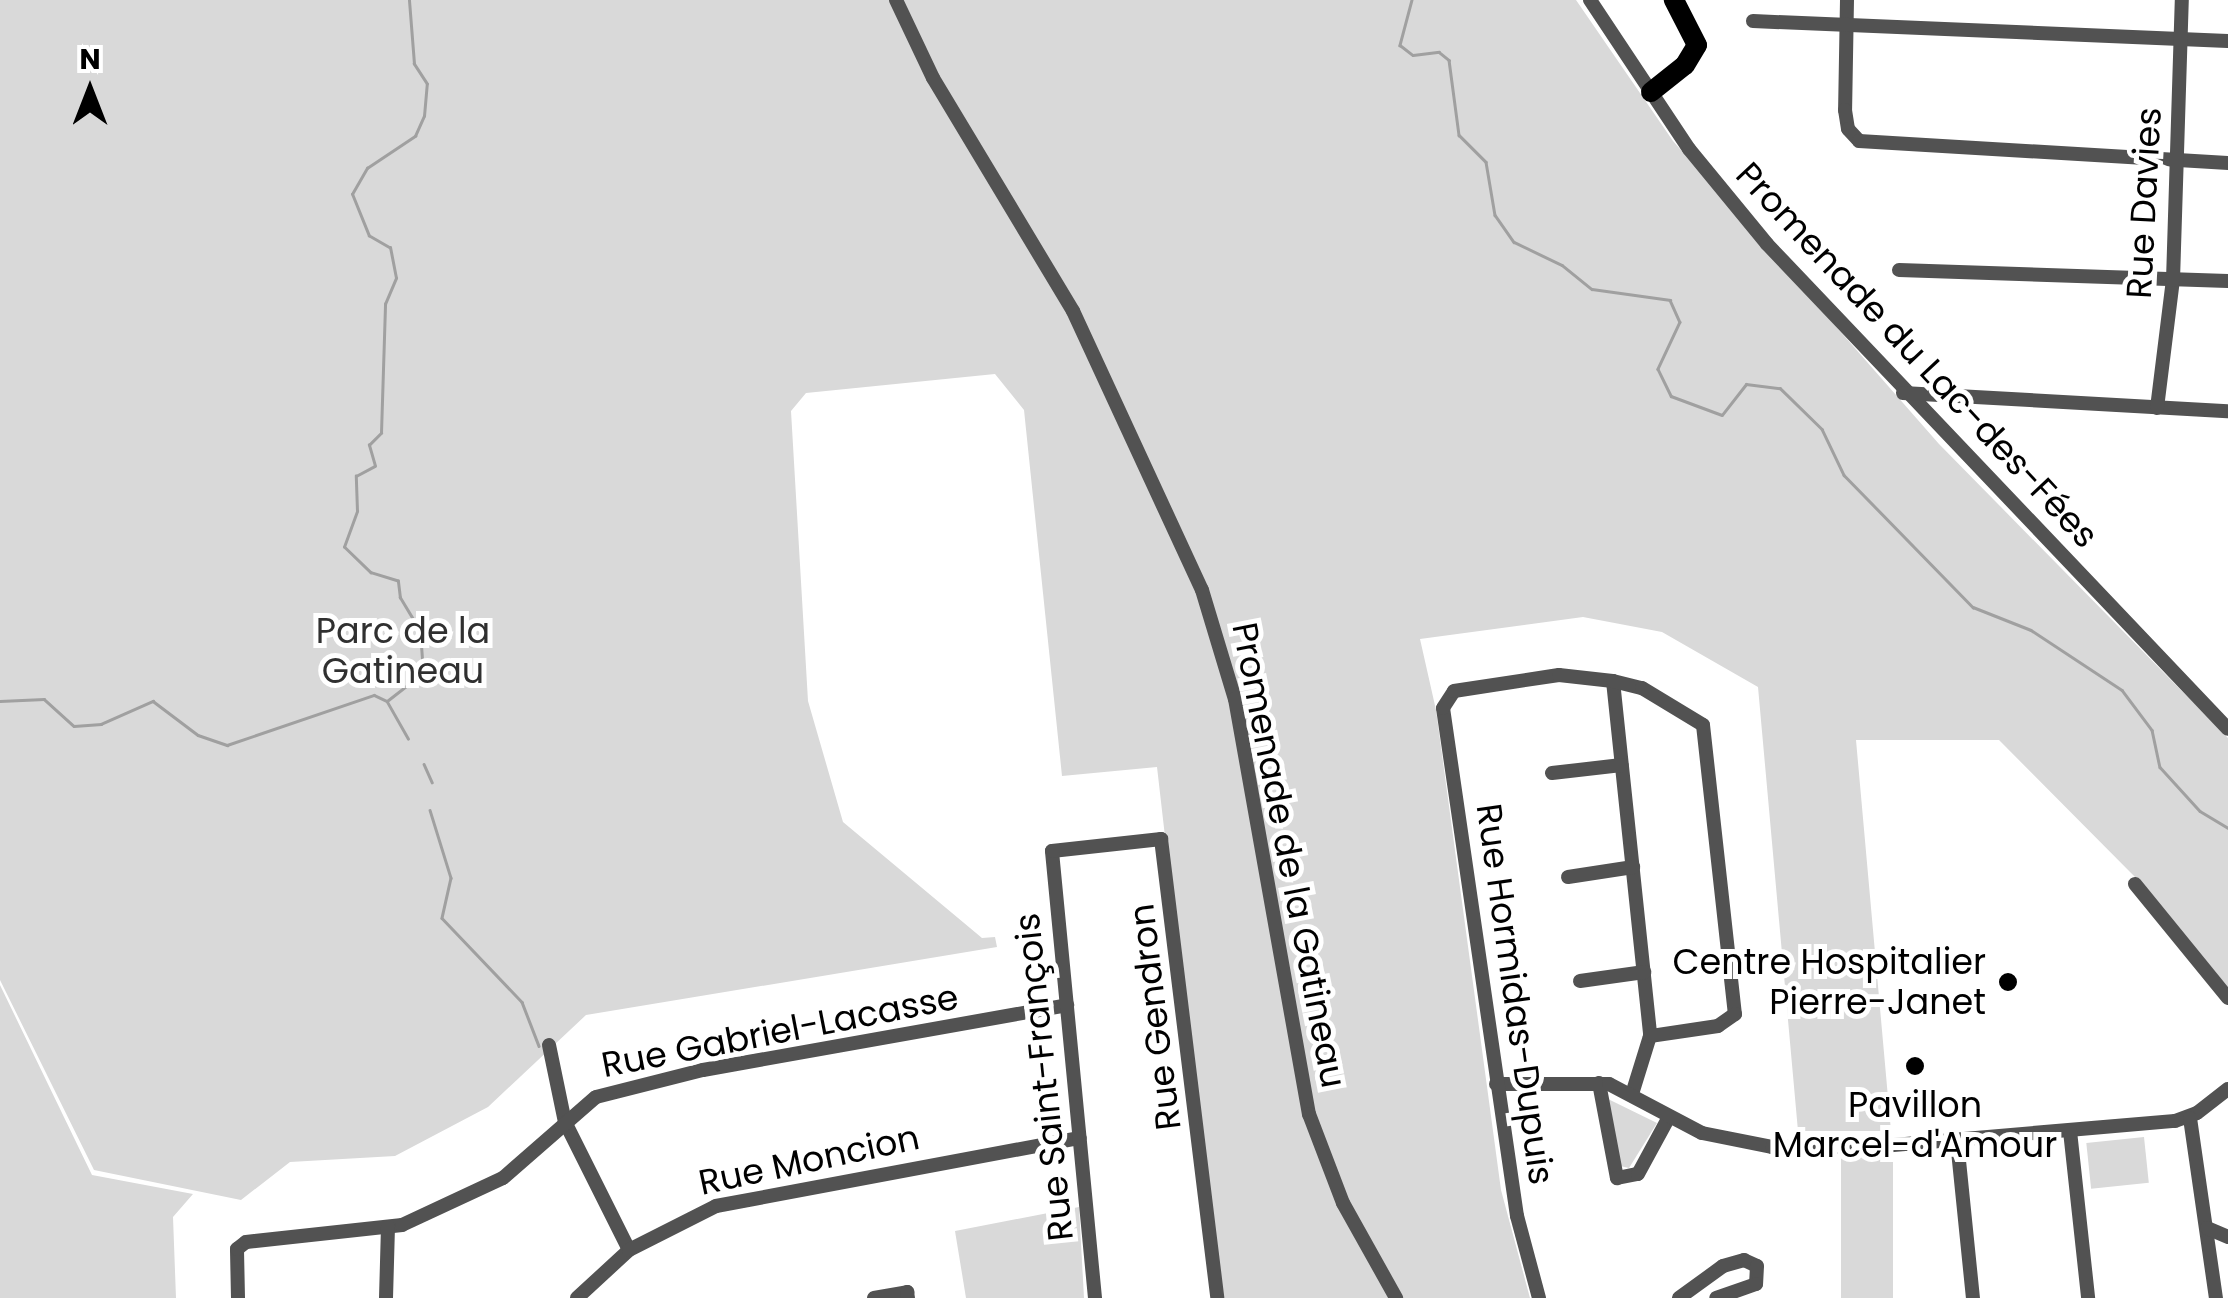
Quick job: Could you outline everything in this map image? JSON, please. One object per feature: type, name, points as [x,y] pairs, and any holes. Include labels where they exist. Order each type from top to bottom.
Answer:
[{"type":"highway","points":[[1651,92],[1685,65],[1697,45],[1674,0]]},
{"type":"street","name":"Promenade de la Gatineau","points":[[896,0],[933,78],[1068,300],[1202,590],[1232,679],[1309,1114],[1343,1203],[1396,1298]]},
{"type":"street","name":"Promenade du Lac-des-Fées","points":[[1590,0],[1651,92],[1748,221],[1902,393],[2228,729]]},
{"type":"street","points":[[1847,0],[1851,134],[1863,142],[2228,163]]},
{"type":"street","name":"Rue Davies","points":[[2157,408],[2173,280],[2182,0]]},
{"type":"street","points":[[1753,21],[2228,41]]},
{"type":"street","points":[[1898,270],[2228,281]]},
{"type":"street","points":[[1902,393],[2228,411]]},
{"type":"street","name":"Rue Hormidas-Dupuis","points":[[1539,1298],[1517,1216],[1496,1084],[1447,698],[1459,689],[1560,675],[1613,680]]},
{"type":"street","points":[[1632,1094],[1650,1036],[1613,680],[1674,705],[1705,731],[1735,1002],[1733,1018],[1724,1024],[1650,1036]]},
{"type":"street","points":[[1552,773],[1622,764]]},
{"type":"street","name":"Rue Gendron","points":[[1052,851],[1161,839],[1166,846],[1217,1298]]},
{"type":"street","name":"Rue Saint-François","points":[[1052,851],[1096,1298]]},
{"type":"street","points":[[1568,877],[1633,867]]},
{"type":"street","points":[[2135,884],[2228,998]]},
{"type":"street","points":[[1580,980],[1644,972]]},
{"type":"street","name":"Rue Gabriel-Lacasse","points":[[238,1298],[236,1261],[246,1242],[388,1227],[503,1178],[585,1102],[664,1078],[1066,1005]]},
{"type":"street","points":[[550,1045],[565,1122],[629,1250]]},
{"type":"street","points":[[1496,1084],[1599,1083],[1632,1094],[1669,1118],[1717,1139],[1753,1145],[1958,1141],[2190,1118],[2228,1089]]},
{"type":"street","points":[[1599,1083],[1617,1178],[1638,1174],[1669,1118]]},
{"type":"street","points":[[2190,1118],[2216,1298]]},
{"type":"street","points":[[2070,1131],[2088,1298]]},
{"type":"street","name":"Rue Moncion","points":[[577,1298],[629,1250],[730,1202],[1080,1138]]},
{"type":"street","points":[[1958,1141],[1973,1298]]},
{"type":"street","points":[[386,1298],[388,1227]]},
{"type":"street","points":[[2207,1228],[2228,1237]]},
{"type":"street","points":[[1679,1298],[1723,1266],[1744,1260],[1757,1266],[1756,1284],[1716,1298]]},
{"type":"street","points":[[874,1298],[907,1292],[908,1298]]},
{"type":"green space","name":"Parc de la Gatineau","points":[[0,0],[1576,0],[1673,141],[1939,444],[2228,738],[2228,987],[2138,880],[1999,740],[1856,740],[1891,1131],[1798,1131],[1758,687],[1662,632],[1583,617],[1420,639],[1436,710],[1501,1190],[1530,1298],[1218,1298],[1157,767],[1062,776],[1024,410],[995,374],[806,393],[791,411],[808,701],[843,822],[982,938],[995,937],[997,947],[586,1015],[488,1107],[395,1156],[290,1162],[241,1200],[94,1170],[0,980]]},
{"type":"green space","points":[[0,985],[92,1175],[193,1194],[173,1217],[176,1298],[0,1298]]},
{"type":"green space","points":[[1608,1099],[1657,1123],[1629,1168],[1620,1166]]},
{"type":"green space","points":[[2144,1137],[2149,1183],[2091,1189],[2086,1143]]},
{"type":"green space","points":[[1841,1153],[1893,1153],[1893,1298],[1841,1298]]},
{"type":"green space","points":[[1079,1207],[1084,1298],[966,1298],[955,1231]]},
{"type":"waterway","points":[[387,701],[423,673],[420,631],[400,598],[398,581],[371,573],[344,547],[357,511],[356,476],[375,466],[369,445],[381,433],[385,304],[396,278],[390,248],[369,236],[352,194],[367,168],[415,136],[424,116],[427,84],[414,64],[409,0]]},
{"type":"waterway","points":[[1412,0],[1400,45],[1413,55],[1439,52],[1449,60],[1459,135],[1486,162],[1495,215],[1514,242],[1562,265],[1592,289],[1670,300],[1680,322],[1658,369],[1671,396],[1722,415],[1746,384],[1780,388],[1822,429],[1844,475],[1973,607],[2031,630],[2122,690],[2152,730],[2160,767],[2200,811],[2228,828]]},
{"type":"waterway","points":[[0,701],[44,699],[74,726],[101,724],[153,701],[198,735],[227,745],[374,695],[387,701],[408,738]]},
{"type":"waterway","points":[[424,764],[432,782]]},
{"type":"waterway","points":[[430,810],[451,878],[442,918],[522,1002],[539,1046]]},
{"type":"place","name":"Centre Hospitalier Pierre-Janet","points":[[2008,982]]},
{"type":"place","name":"Pavillon Marcel-d'Amour","points":[[1915,1066]]}]
